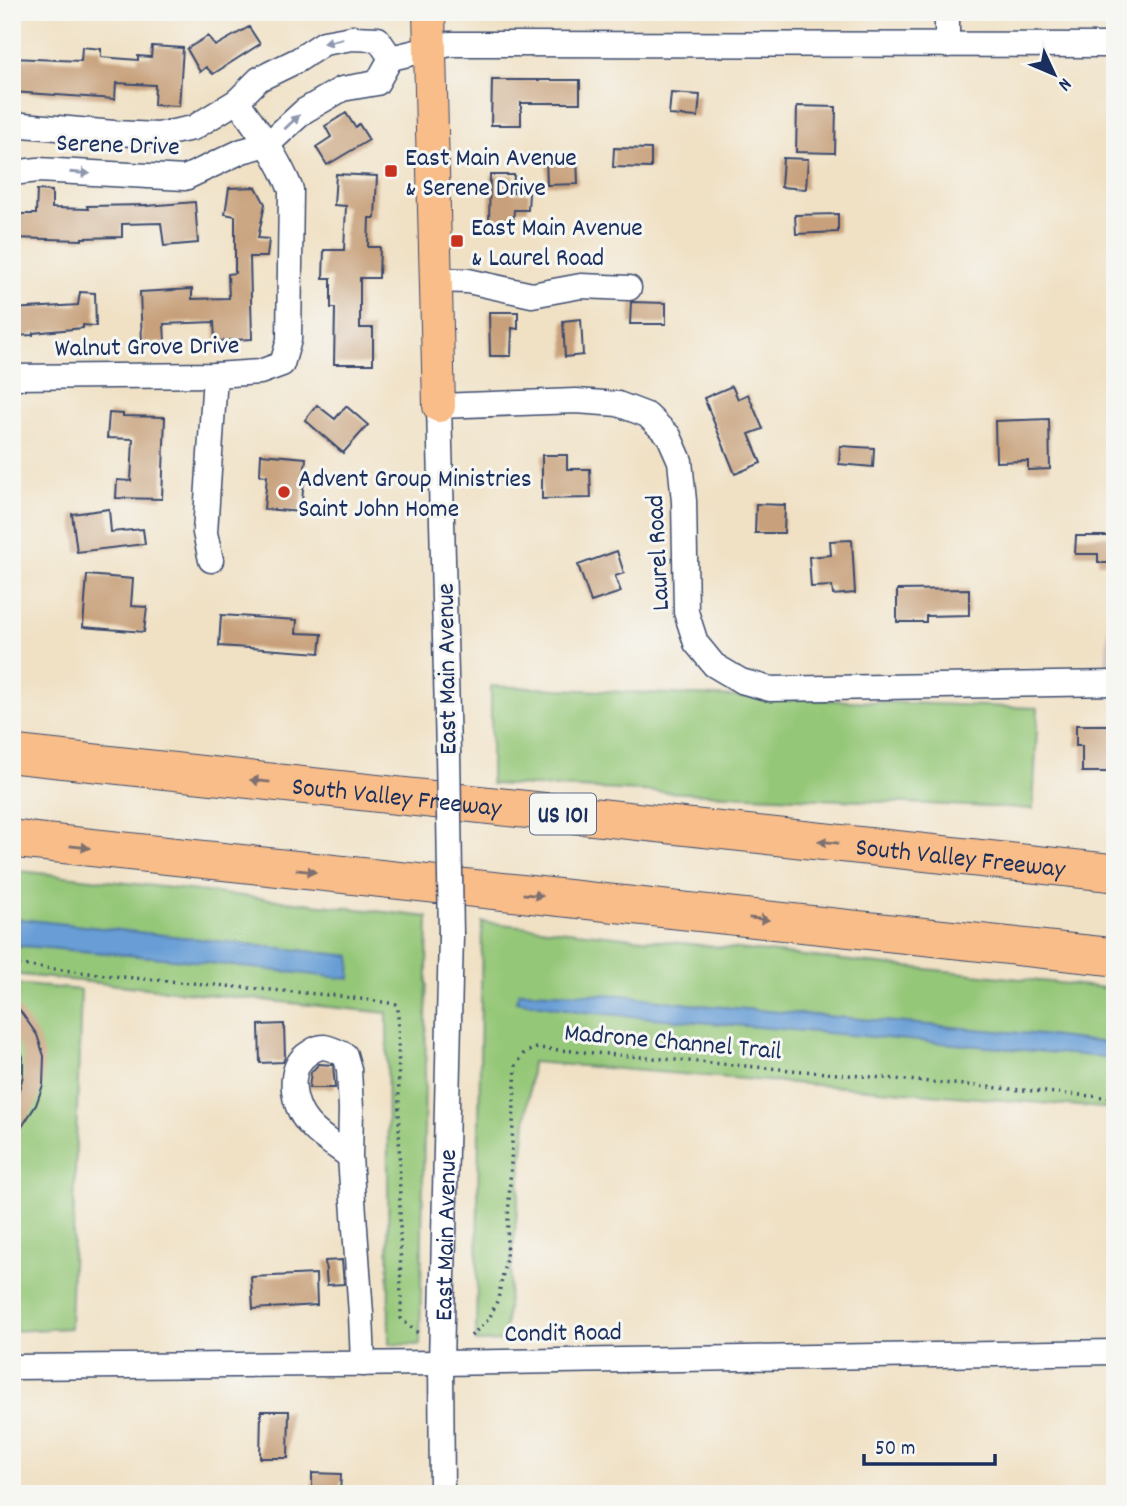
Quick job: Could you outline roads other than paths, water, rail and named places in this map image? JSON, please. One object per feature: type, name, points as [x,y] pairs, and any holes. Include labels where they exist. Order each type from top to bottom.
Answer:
[{"type":"highway","name":"South Valley Freeway","points":[[12,754],[1115,873]]},
{"type":"highway","points":[[12,839],[1115,957]]},
{"type":"main road","name":"East Main Avenue","points":[[429,12],[439,406]]},
{"type":"street","points":[[947,12],[947,45]]},
{"type":"street","name":"Serene Drive","points":[[12,124],[158,135],[193,128],[237,101],[259,79],[298,60],[324,43],[352,37],[378,39],[391,58],[377,83],[342,89],[304,111],[268,144],[242,150],[185,178],[38,170],[12,173]]},
{"type":"street","points":[[391,58],[450,44],[1115,45]]},
{"type":"street","points":[[237,101],[268,144]]},
{"type":"street","name":"Walnut Grove Drive","points":[[12,377],[215,375],[260,372],[282,364],[289,340],[291,190],[283,169],[268,144]]},
{"type":"street","points":[[435,280],[468,281],[532,295],[581,286],[629,288]]},
{"type":"street","points":[[211,560],[205,533],[215,375]]},
{"type":"street","name":"Laurel Road","points":[[439,406],[576,401],[618,404],[647,415],[669,436],[680,461],[684,500],[686,612],[695,643],[714,665],[741,681],[770,689],[1115,683]]},
{"type":"street","name":"East Main Avenue","points":[[439,406],[451,935],[441,1363],[442,1494]]},
{"type":"street","points":[[351,1157],[363,1363]]},
{"type":"street","name":"Condit Road","points":[[12,1367],[1115,1352]]},
{"type":"water","points":[[12,918],[351,956],[350,979],[174,959],[12,945]]},
{"type":"water","points":[[519,992],[623,995],[689,1004],[1032,1034],[1115,1044],[1115,1058],[584,1012],[516,1001]]},
{"type":"place","name":"East Main Avenue & Serene Drive","points":[[391,171]]},
{"type":"place","name":"East Main Avenue & Laurel Road","points":[[457,241]]},
{"type":"place","name":"Advent Group Ministries Saint John Home","points":[[284,492]]}]
